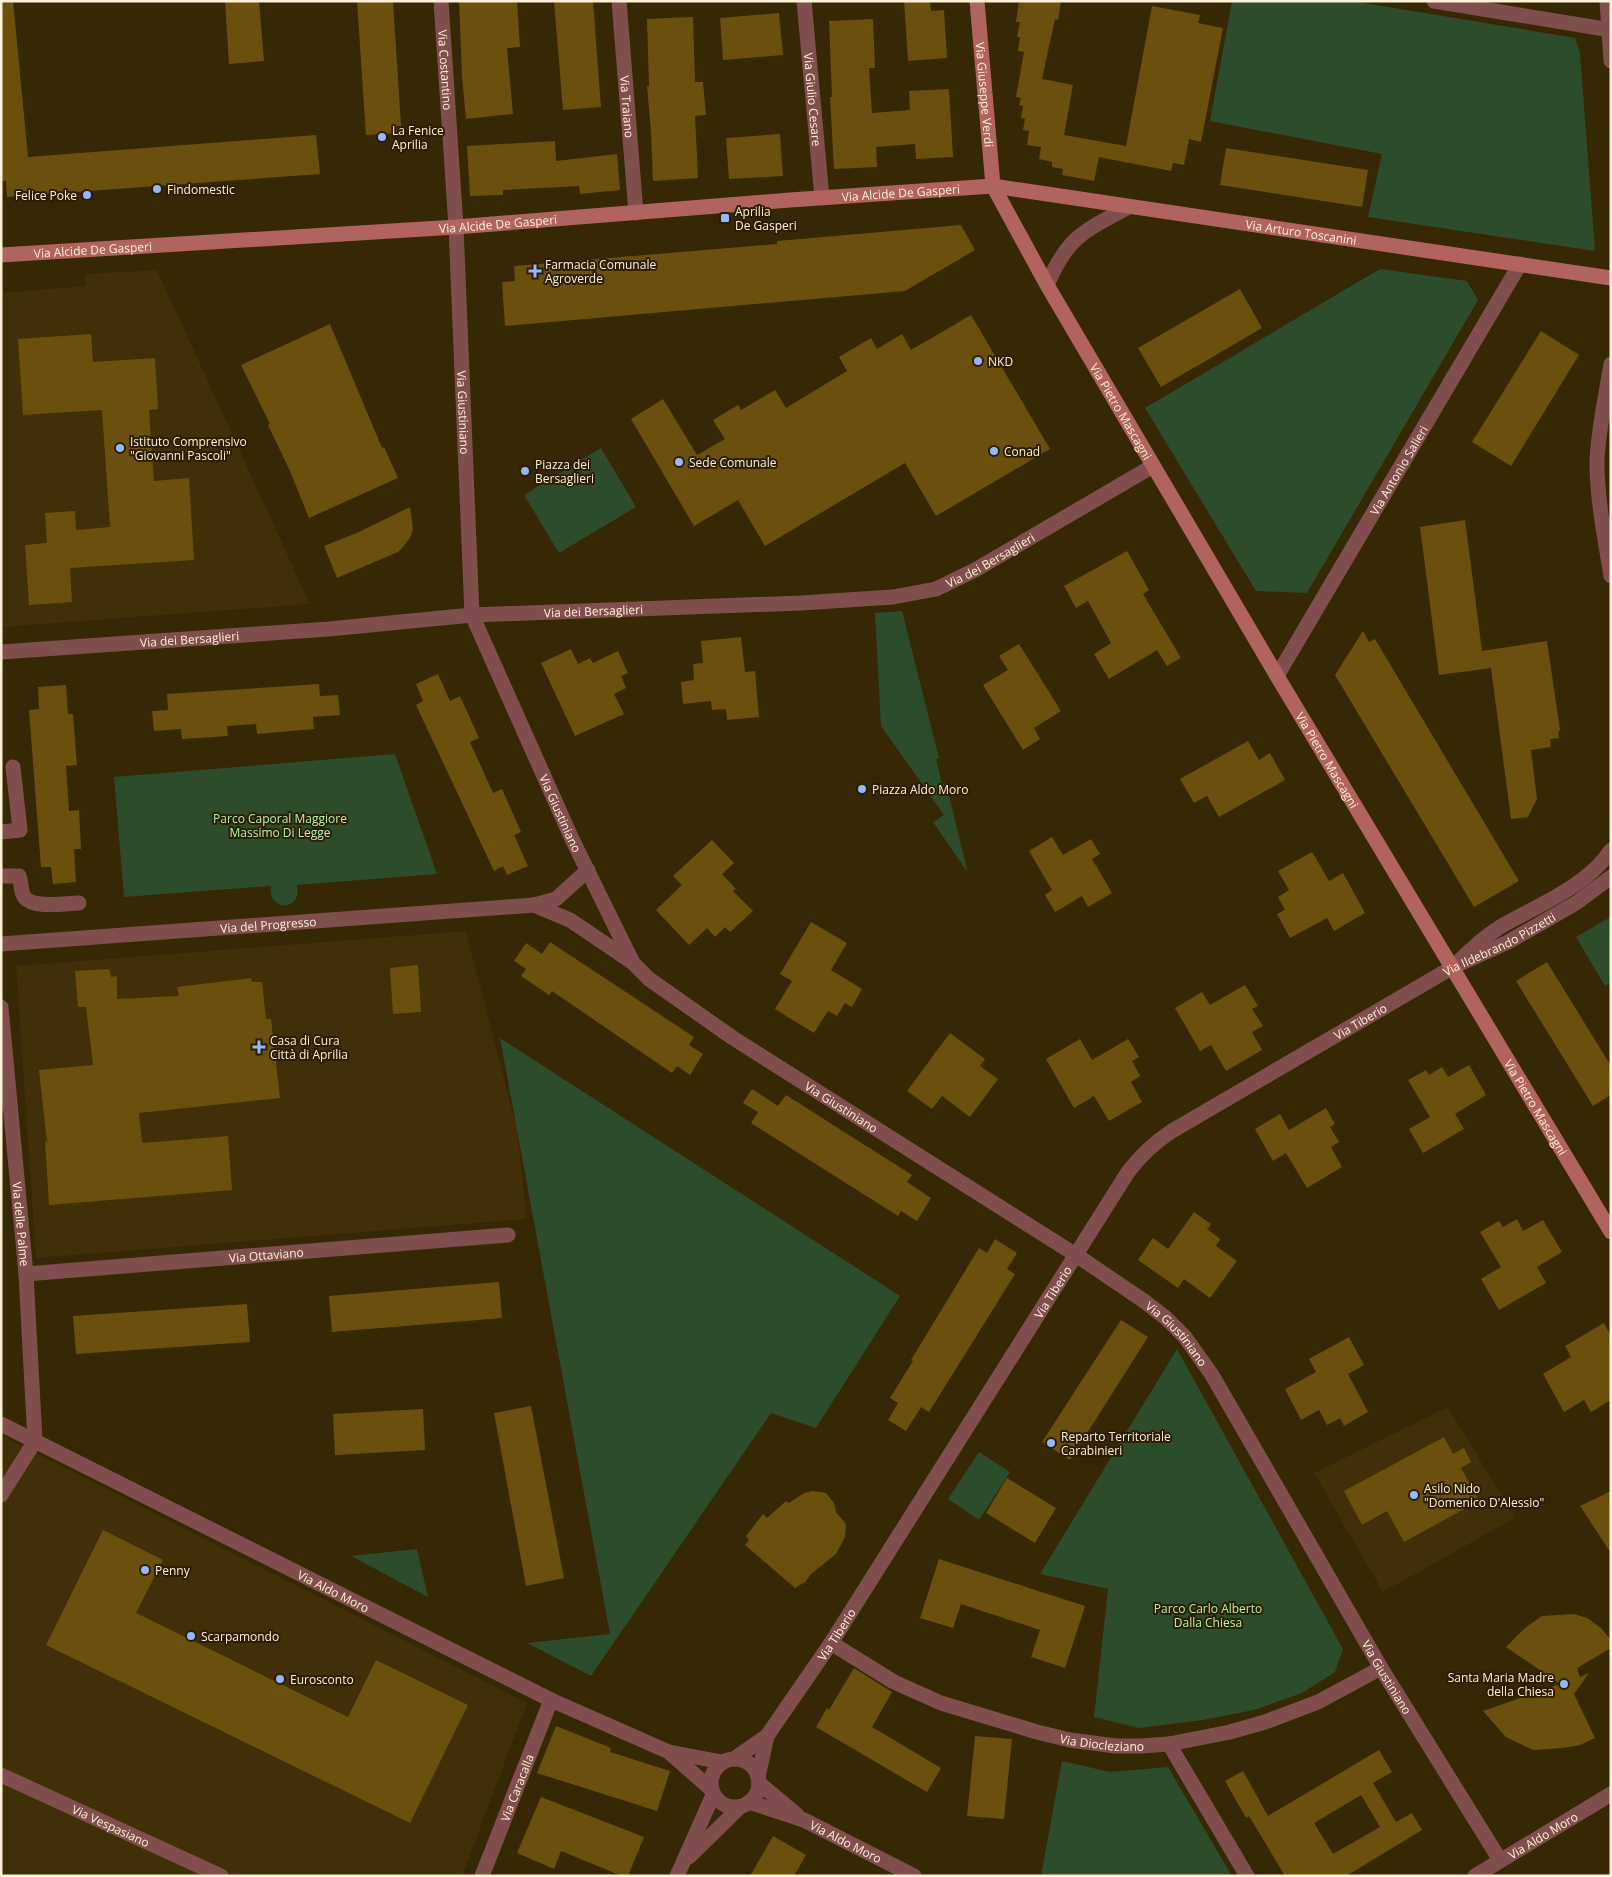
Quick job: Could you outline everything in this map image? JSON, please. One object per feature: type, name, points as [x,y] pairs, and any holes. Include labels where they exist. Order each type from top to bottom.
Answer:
[{"type":"street","name":"Via Costantino","points":[[441,1],[456,227]]},
{"type":"street","name":"Via Traiano","points":[[619,1],[636,213]]},
{"type":"street","name":"Via Giulio Cesare","points":[[804,1],[822,198]]},
{"type":"street","name":"Via Giuseppe Verdi","points":[[978,1],[993,186]]},
{"type":"street","points":[[1434,1],[1610,30]]},
{"type":"street","points":[[1607,1],[1611,61]]},
{"type":"street","name":"Via Alcide De Gasperi","points":[[1,256],[456,227],[993,186]]},
{"type":"street","name":"Via Arturo Toscanini","points":[[993,186],[1611,278]]},
{"type":"street","name":"Via Pietro Mascagni","points":[[993,186],[1047,286],[1277,676],[1611,1232]]},
{"type":"street","points":[[1047,286],[1057,262],[1065,249],[1074,240],[1094,226],[1129,207]]},
{"type":"street","name":"Via Giustiniano","points":[[456,227],[472,615],[588,870],[633,963],[649,979],[733,1038],[1076,1255],[1166,1318],[1196,1351],[1217,1384],[1382,1668],[1500,1860]]},
{"type":"street","name":"Via Antonio Salieri","points":[[1277,676],[1520,264]]},
{"type":"street","points":[[1611,364],[1597,462],[1598,484],[1611,576]]},
{"type":"street","name":"Via dei Bersaglieri","points":[[1,652],[329,629],[472,615],[801,603],[916,594],[936,589],[971,573],[1153,466]]},
{"type":"street","points":[[1,832],[20,830],[13,767]]},
{"type":"street","name":"Via Ildebrando Pizzetti","points":[[1453,967],[1487,936],[1580,880],[1601,862],[1611,850]]},
{"type":"street","name":"Via del Progresso","points":[[1,944],[534,905],[556,898],[588,870]]},
{"type":"street","points":[[1,876],[19,876],[21,889],[26,899],[38,905],[80,903]]},
{"type":"street","name":"Via Ildebrando Pizzetti","points":[[1453,967],[1508,942],[1576,902],[1611,877]]},
{"type":"street","name":"Via del Progresso","points":[[534,905],[570,920],[633,963]]},
{"type":"street","name":"Via Tiberio","points":[[728,1761],[767,1736],[831,1643],[1128,1172],[1143,1154],[1160,1139],[1453,967]]},
{"type":"street","name":"Via delle Palme","points":[[1,1007],[26,1274],[35,1441]]},
{"type":"street","name":"Via Ottaviano","points":[[26,1274],[508,1235]]},
{"type":"street","name":"Via Aldo Moro","points":[[1,1424],[551,1700],[669,1752],[728,1761],[742,1760],[750,1764],[758,1780],[804,1820]]},
{"type":"street","points":[[1,1495],[35,1441]]},
{"type":"street","name":"Via Diocleziano","points":[[831,1643],[905,1688],[966,1712],[1037,1732],[1088,1743],[1128,1746],[1169,1744],[1230,1732],[1284,1716],[1324,1699],[1382,1668]]},
{"type":"street","name":"Via Caracalla","points":[[482,1876],[551,1700]]},
{"type":"street","name":"Via Tiberio","points":[[758,1780],[767,1736]]},
{"type":"street","points":[[1169,1744],[1247,1876]]},
{"type":"street","name":"Via Aldo Moro","points":[[669,1752],[712,1792],[718,1801],[725,1805],[745,1804],[804,1820],[914,1876]]},
{"type":"street","points":[[679,1871],[712,1792],[712,1774],[728,1761]]},
{"type":"street","name":"Via Vespasiano","points":[[1,1775],[221,1876]]},
{"type":"street","points":[[679,1871],[758,1790],[758,1780]]},
{"type":"street","name":"Via Aldo Moro","points":[[1475,1876],[1611,1794]]},
{"type":"shaded area","name":"Istituto Comprensivo \"Giovanni Pascoli\"","points":[[157,270],[310,604],[1,627],[1,293],[86,286],[85,274]]},
{"type":"shaded area","name":"Casa di Cura Città di Aprilia","points":[[466,931],[517,1129],[527,1219],[36,1258],[16,966]]},
{"type":"shaded area","name":"Asilo Nido \"Domenico D'Alessio\"","points":[[1448,1407],[1515,1518],[1383,1592],[1314,1473]]},
{"type":"shaded area","points":[[1,1435],[527,1703],[462,1876],[1,1876]]},
{"type":"green space","points":[[1232,1],[1352,1],[1575,38],[1580,53],[1595,251],[1368,217],[1382,154],[1210,121]]},
{"type":"green space","points":[[1380,269],[1467,281],[1478,300],[1307,593],[1256,591],[1145,408]]},
{"type":"green space","points":[[601,448],[636,507],[559,553],[524,495]]},
{"type":"green space","points":[[902,611],[939,758],[936,759],[942,784],[946,783],[966,870],[933,822],[944,815],[881,726],[875,613]]},
{"type":"green space","name":"Parco Caporal Maggiore Massimo Di Legge","points":[[395,754],[437,874],[297,885],[295,900],[285,905],[274,901],[271,895],[271,886],[124,897],[114,777]]},
{"type":"green space","points":[[1609,918],[1611,921],[1611,982],[1605,986],[1576,937]]},
{"type":"green space","points":[[500,1038],[900,1296],[816,1428],[771,1413],[591,1676],[527,1643],[610,1634]]},
{"type":"green space","name":"Parco Carlo Alberto Dalla Chiesa","points":[[1177,1349],[1343,1649],[1335,1672],[1302,1693],[1254,1710],[1203,1720],[1138,1728],[1094,1717],[1108,1589],[1040,1574]]},
{"type":"green space","points":[[979,1452],[1010,1472],[979,1520],[948,1499]]},
{"type":"green space","points":[[417,1549],[428,1597],[351,1556]]},
{"type":"green space","points":[[1062,1761],[1110,1772],[1168,1767],[1232,1876],[1041,1876]]},
{"type":"building","points":[[1,1],[13,1],[28,157],[316,135],[320,174],[7,197],[6,181],[1,181]]},
{"type":"building","points":[[225,1],[259,1],[264,61],[229,64]]},
{"type":"building","points":[[357,1],[393,1],[401,126],[396,126],[397,133],[366,135]]},
{"type":"building","points":[[459,1],[517,1],[520,47],[507,48],[513,114],[466,119]]},
{"type":"building","points":[[554,1],[593,1],[601,107],[563,110]]},
{"type":"building","points":[[904,1],[930,1],[931,11],[944,10],[947,58],[908,61]]},
{"type":"building","points":[[1019,1],[1061,1],[1058,20],[1055,19],[1042,79],[1073,85],[1064,135],[1126,146],[1152,6],[1200,15],[1198,23],[1223,28],[1201,142],[1189,139],[1184,165],[1173,163],[1171,171],[1099,157],[1094,181],[1062,175],[1063,169],[1052,167],[1052,162],[1039,159],[1041,147],[1027,145],[1029,131],[1023,130],[1025,119],[1021,118],[1023,106],[1019,105],[1021,98],[1016,97],[1024,52],[1018,51],[1020,37],[1017,37],[1020,22],[1016,22]]},
{"type":"building","points":[[779,13],[783,55],[723,60],[720,18]]},
{"type":"building","points":[[693,17],[695,82],[703,82],[706,115],[695,116],[698,178],[653,181],[647,86],[649,86],[647,19]]},
{"type":"building","points":[[873,19],[875,68],[869,68],[872,113],[910,110],[909,91],[949,89],[953,157],[916,159],[915,144],[876,147],[877,167],[834,169],[830,97],[832,97],[829,21]]},
{"type":"building","points":[[780,134],[783,176],[729,179],[726,138]]},
{"type":"building","points":[[555,141],[556,161],[617,154],[620,190],[580,194],[579,186],[503,190],[503,195],[470,196],[467,146]]},
{"type":"building","points":[[1226,148],[1368,170],[1362,207],[1220,185]]},
{"type":"building","points":[[961,225],[975,250],[905,291],[505,326],[502,282],[515,281],[514,266],[777,244],[777,241]]},
{"type":"building","points":[[1240,289],[1262,328],[1161,387],[1138,348]]},
{"type":"building","points":[[971,315],[1050,449],[936,516],[905,463],[765,546],[738,500],[694,526],[631,419],[663,399],[697,455],[725,439],[713,420],[738,405],[741,410],[775,390],[786,408],[847,371],[839,357],[871,338],[877,349],[902,334],[911,350]]},
{"type":"building","points":[[330,324],[382,448],[384,447],[398,478],[309,518],[290,471],[268,425],[270,424],[241,365]]},
{"type":"building","points":[[1541,331],[1579,355],[1511,466],[1472,442]]},
{"type":"building","points":[[91,334],[93,362],[155,358],[158,409],[149,410],[154,481],[189,478],[194,560],[70,568],[72,602],[29,605],[25,545],[47,543],[45,513],[75,511],[76,530],[110,527],[102,410],[23,415],[18,339]]},
{"type":"building","points":[[410,507],[413,529],[411,536],[398,552],[337,578],[324,546],[359,532]]},
{"type":"building","points":[[1465,520],[1482,651],[1547,641],[1560,730],[1558,732],[1559,738],[1550,739],[1551,747],[1531,750],[1537,799],[1528,817],[1511,819],[1491,668],[1439,675],[1420,527]]},
{"type":"building","points":[[1127,551],[1149,590],[1143,594],[1181,658],[1167,666],[1157,650],[1109,679],[1094,654],[1111,643],[1088,601],[1076,608],[1064,586]]},
{"type":"building","points":[[1363,631],[1369,642],[1375,639],[1519,881],[1474,907],[1335,675]]},
{"type":"building","points":[[741,637],[745,672],[755,671],[759,717],[727,720],[726,709],[712,710],[711,701],[683,704],[681,682],[694,680],[693,664],[703,663],[701,641]]},
{"type":"building","points":[[1019,644],[1061,711],[1034,728],[1040,739],[1023,750],[983,685],[1008,670],[999,656]]},
{"type":"building","points":[[571,649],[578,664],[590,658],[593,663],[618,651],[628,673],[621,676],[626,688],[614,694],[624,714],[575,736],[541,663]]},
{"type":"building","points":[[438,674],[450,701],[460,696],[479,738],[470,742],[493,793],[502,789],[521,832],[514,835],[528,866],[507,875],[503,866],[494,871],[416,705],[423,701],[416,684]]},
{"type":"building","points":[[319,684],[320,696],[338,695],[340,715],[313,717],[314,729],[257,734],[256,724],[227,726],[228,736],[182,739],[181,729],[154,731],[152,711],[168,710],[167,694]]},
{"type":"building","points":[[66,685],[68,714],[73,714],[77,765],[66,766],[69,811],[79,810],[81,849],[74,849],[76,882],[53,884],[51,867],[41,867],[29,710],[39,709],[38,687]]},
{"type":"building","points":[[1248,741],[1259,760],[1270,753],[1285,780],[1219,817],[1207,796],[1194,803],[1180,779]]},
{"type":"building","points":[[1052,837],[1063,855],[1091,839],[1100,854],[1092,859],[1112,893],[1088,907],[1082,896],[1055,912],[1045,895],[1052,890],[1029,851]]},
{"type":"building","points":[[712,840],[734,863],[722,874],[736,889],[733,891],[753,911],[730,932],[725,927],[715,937],[707,928],[689,945],[656,910],[682,885],[673,876]]},
{"type":"building","points":[[1312,852],[1329,881],[1343,873],[1365,913],[1334,931],[1327,918],[1290,938],[1277,914],[1285,910],[1278,897],[1289,890],[1278,871]]},
{"type":"building","points":[[811,922],[847,943],[831,970],[862,989],[852,1007],[845,1003],[837,1016],[828,1011],[814,1033],[775,1009],[792,981],[780,974]]},
{"type":"building","points":[[550,942],[694,1037],[689,1045],[703,1054],[690,1075],[677,1066],[672,1073],[552,991],[549,995],[521,976],[526,969],[514,961],[526,943],[542,954]]},
{"type":"building","points":[[1547,962],[1611,1066],[1611,1095],[1593,1106],[1516,981]]},
{"type":"building","points":[[418,965],[421,1012],[393,1014],[390,968]]},
{"type":"building","points":[[109,969],[111,977],[117,976],[117,999],[179,996],[177,987],[251,978],[252,982],[262,982],[266,1019],[271,1019],[280,1098],[139,1113],[142,1143],[228,1136],[232,1190],[49,1205],[45,1142],[47,1142],[39,1070],[93,1065],[86,1007],[78,1007],[75,971]]},
{"type":"building","points":[[1245,985],[1258,1006],[1252,1009],[1263,1026],[1252,1032],[1262,1050],[1226,1071],[1211,1045],[1200,1051],[1175,1008],[1202,992],[1210,1005]]},
{"type":"building","points":[[950,1033],[985,1059],[980,1066],[998,1079],[970,1117],[942,1096],[932,1109],[907,1091]]},
{"type":"building","points":[[1080,1039],[1092,1060],[1128,1039],[1139,1057],[1132,1061],[1140,1076],[1131,1082],[1142,1102],[1109,1121],[1094,1096],[1074,1108],[1046,1059]]},
{"type":"building","points":[[1469,1065],[1486,1095],[1455,1114],[1464,1129],[1423,1153],[1409,1129],[1430,1117],[1408,1080],[1426,1070],[1429,1075],[1442,1067],[1448,1077]]},
{"type":"building","points":[[752,1089],[778,1106],[786,1095],[912,1175],[907,1182],[931,1198],[917,1221],[901,1211],[898,1216],[751,1123],[758,1112],[743,1103]]},
{"type":"building","points":[[1326,1108],[1335,1124],[1330,1127],[1339,1142],[1331,1147],[1342,1167],[1307,1188],[1286,1153],[1273,1161],[1255,1129],[1280,1114],[1289,1130]]},
{"type":"building","points":[[1194,1212],[1211,1224],[1207,1229],[1220,1239],[1216,1246],[1237,1261],[1210,1298],[1184,1279],[1178,1288],[1138,1260],[1153,1238],[1168,1249]]},
{"type":"building","points":[[1517,1219],[1523,1231],[1543,1220],[1562,1252],[1537,1267],[1546,1283],[1499,1310],[1481,1279],[1501,1267],[1480,1232],[1499,1221],[1503,1227]]},
{"type":"building","points":[[995,1239],[1017,1253],[1007,1269],[1015,1274],[929,1412],[921,1407],[906,1431],[888,1420],[898,1403],[890,1398],[979,1248],[987,1253]]},
{"type":"building","points":[[499,1282],[502,1318],[332,1332],[329,1296]]},
{"type":"building","points":[[247,1304],[250,1342],[76,1354],[73,1316]]},
{"type":"building","points":[[1121,1320],[1148,1337],[1070,1460],[1042,1442]]},
{"type":"building","points":[[1604,1323],[1611,1336],[1611,1400],[1591,1412],[1584,1400],[1564,1412],[1543,1374],[1571,1357],[1565,1346]]},
{"type":"building","points":[[1349,1337],[1364,1365],[1348,1374],[1368,1412],[1344,1426],[1340,1418],[1327,1425],[1319,1410],[1301,1420],[1285,1389],[1316,1372],[1309,1359]]},
{"type":"building","points":[[531,1406],[564,1578],[526,1586],[494,1413]]},
{"type":"building","points":[[423,1409],[425,1450],[335,1455],[333,1414]]},
{"type":"building","points":[[1444,1437],[1453,1454],[1464,1448],[1471,1462],[1461,1468],[1479,1501],[1404,1542],[1387,1511],[1362,1525],[1344,1491]]},
{"type":"building","points":[[1007,1478],[1056,1508],[1035,1543],[986,1513]]},
{"type":"building","points":[[813,1491],[826,1493],[834,1503],[836,1512],[846,1524],[845,1537],[836,1554],[811,1574],[805,1582],[795,1588],[745,1545],[749,1540],[746,1536],[763,1514],[767,1518],[786,1501],[789,1503],[804,1493]]},
{"type":"building","points":[[1611,1491],[1611,1553],[1580,1506]]},
{"type":"building","points":[[103,1530],[163,1560],[136,1613],[348,1717],[376,1660],[468,1705],[410,1823],[46,1645]]},
{"type":"building","points":[[939,1559],[1085,1606],[1065,1668],[1031,1657],[1040,1630],[961,1604],[953,1628],[920,1618]]},
{"type":"building","name":"Santa Maria Madre della Chiesa","points":[[1574,1614],[1587,1618],[1601,1628],[1611,1640],[1611,1648],[1577,1668],[1580,1677],[1589,1673],[1574,1694],[1595,1738],[1580,1745],[1533,1750],[1506,1737],[1483,1711],[1560,1684],[1506,1647],[1525,1628],[1542,1616]]},
{"type":"building","points":[[854,1668],[892,1692],[872,1727],[941,1768],[927,1792],[816,1727],[827,1708],[829,1710]]},
{"type":"building","points":[[556,1726],[611,1748],[610,1752],[670,1771],[657,1811],[537,1773]]},
{"type":"building","points":[[975,1736],[1012,1739],[1004,1819],[967,1816]]},
{"type":"building","points":[[1379,1750],[1392,1772],[1373,1783],[1396,1822],[1412,1813],[1422,1830],[1346,1876],[1285,1876],[1249,1816],[1246,1818],[1225,1781],[1243,1771],[1268,1816]],"holes":[[[1361,1795],[1380,1827],[1333,1854],[1314,1823]]]},
{"type":"building","points":[[541,1797],[644,1837],[628,1876],[622,1876],[561,1851],[554,1869],[517,1853]]},
{"type":"building","points":[[773,1836],[806,1855],[794,1876],[750,1876]]},
{"type":"place","name":"La Fenice Aprilia","points":[[382,137]]},
{"type":"place","name":"Findomestic","points":[[157,189]]},
{"type":"place","name":"Felice Poke","points":[[87,195]]},
{"type":"place","name":"Aprilia De Gasperi","points":[[725,218]]},
{"type":"place","name":"Farmacia Comunale Agroverde","points":[[535,271]]},
{"type":"place","name":"NKD","points":[[978,361]]},
{"type":"place","name":"Istituto Comprensivo \"Giovanni Pascoli\"","points":[[120,448]]},
{"type":"place","name":"Conad","points":[[994,451]]},
{"type":"place","name":"Sede Comunale","points":[[679,462]]},
{"type":"place","name":"Piazza dei Bersaglieri","points":[[525,471]]},
{"type":"place","name":"Piazza Aldo Moro","points":[[862,789]]},
{"type":"place","name":"Casa di Cura Città di Aprilia","points":[[259,1047]]},
{"type":"place","name":"Reparto Territoriale Carabinieri","points":[[1051,1443]]},
{"type":"place","name":"Asilo Nido \"Domenico D'Alessio\"","points":[[1414,1495]]},
{"type":"place","name":"Penny","points":[[145,1570]]},
{"type":"place","name":"Scarpamondo","points":[[191,1636]]},
{"type":"place","name":"Eurosconto","points":[[280,1679]]},
{"type":"place","name":"Santa Maria Madre della Chiesa","points":[[1564,1684]]}]
